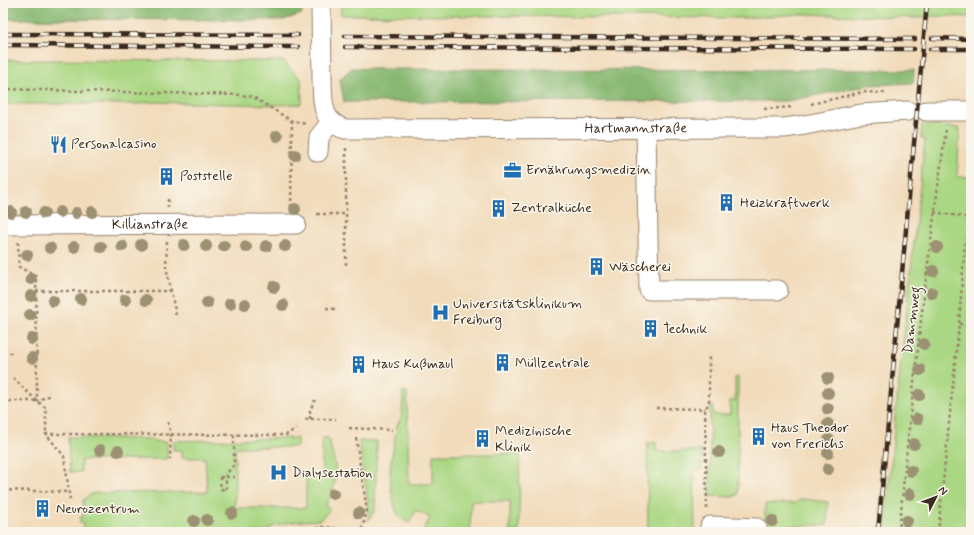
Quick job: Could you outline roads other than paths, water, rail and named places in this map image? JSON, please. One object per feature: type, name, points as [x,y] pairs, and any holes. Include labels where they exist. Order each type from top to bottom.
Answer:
[{"type":"street","points":[[318,152],[319,137],[341,124],[324,107],[321,4]]},
{"type":"street","name":"Hartmannstraße","points":[[341,124],[646,129],[784,128],[861,114],[917,111],[971,111]]},
{"type":"street","points":[[646,129],[649,290],[778,290]]},
{"type":"street","name":"Killianstraße","points":[[11,225],[293,224]]},
{"type":"street","points":[[710,532],[710,526],[757,530]]},
{"type":"railway","points":[[878,532],[927,3]]},
{"type":"railway","points":[[3,34],[298,35]]},
{"type":"railway","points":[[345,36],[915,39]]},
{"type":"railway","points":[[932,38],[971,39]]},
{"type":"railway","points":[[3,45],[298,47]]},
{"type":"railway","points":[[345,47],[914,49]]},
{"type":"railway","points":[[930,49],[971,49]]},
{"type":"place","name":"Personalcasino","points":[[58,144]]},
{"type":"place","name":"Ernährungsmedizin","points":[[513,170]]},
{"type":"place","name":"Poststelle","points":[[167,176]]},
{"type":"place","name":"Heizkraftwerk","points":[[727,203]]},
{"type":"place","name":"Zentralküche","points":[[498,208]]},
{"type":"place","name":"Wäscherei","points":[[596,267]]},
{"type":"place","name":"Universitätsklinikum Freiburg","points":[[440,312]]},
{"type":"place","name":"Technik","points":[[650,329]]},
{"type":"place","name":"Müllzentrale","points":[[502,363]]},
{"type":"place","name":"Haus Kußmaul","points":[[359,364]]},
{"type":"place","name":"Haus Theodor von Frerichs","points":[[758,436]]},
{"type":"place","name":"Medizinische Klinik","points":[[482,439]]},
{"type":"place","name":"Dialysestation","points":[[279,473]]},
{"type":"place","name":"Neurozentrum","points":[[43,509]]}]
